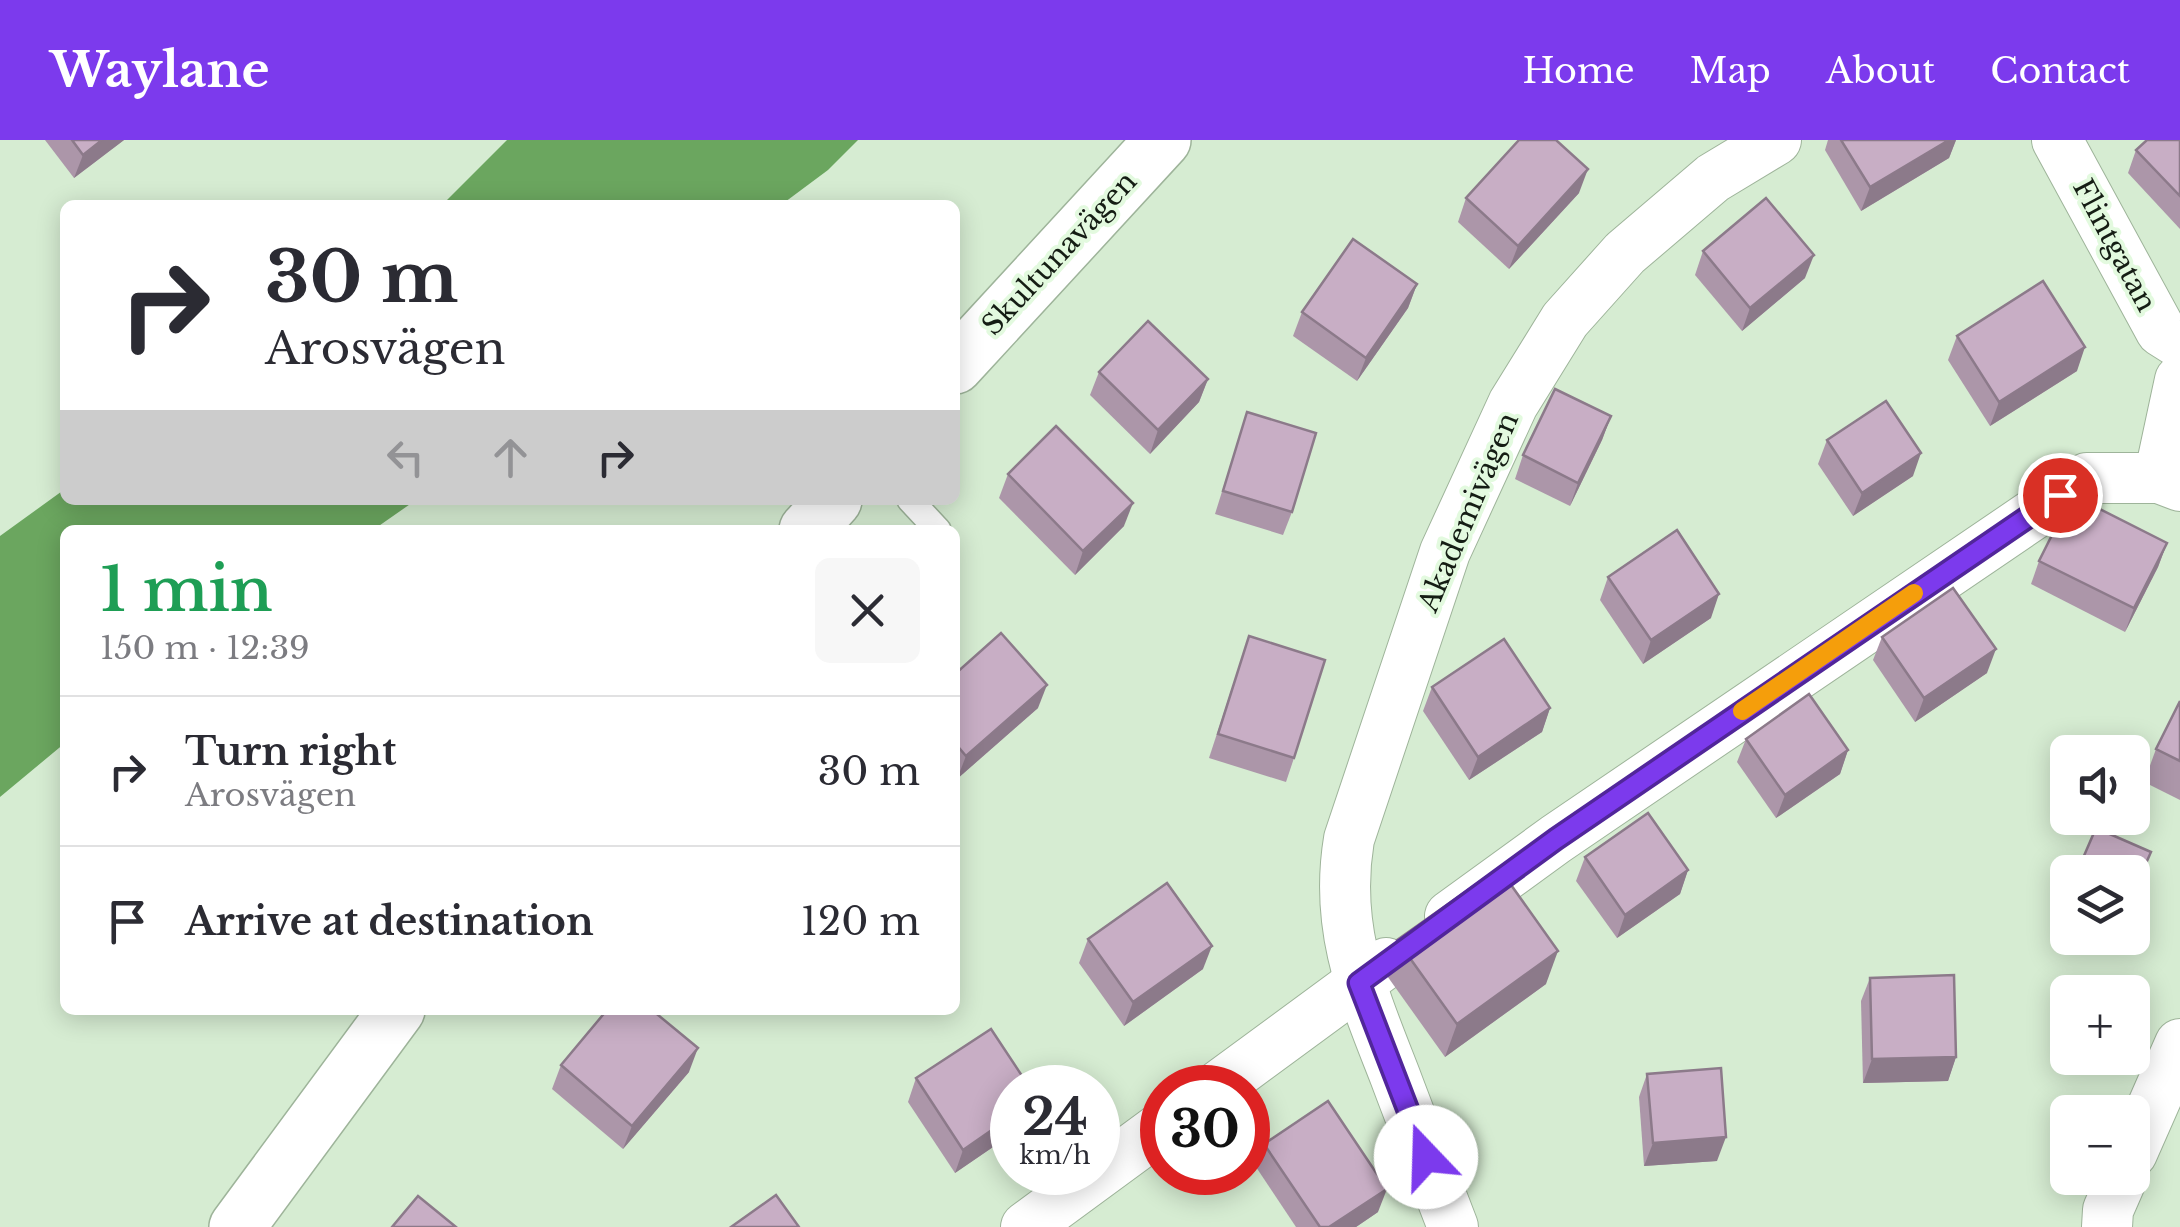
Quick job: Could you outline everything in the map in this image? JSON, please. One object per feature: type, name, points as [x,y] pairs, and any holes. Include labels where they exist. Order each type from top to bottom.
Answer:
[{"type":"street","name":"Skultunavägen","points":[[960,361],[1163,140]]},
{"type":"street","name":"Akademivägen","points":[[1453,1227],[1359,983],[1342,879],[1349,839],[1445,552],[1513,404],[1564,320],[1626,252],[1713,178],[1776,140]]},
{"type":"street","name":"Flintgatan","points":[[2057,140],[2160,330],[2180,343]]},
{"type":"street","points":[[1247,1065],[1556,839],[2087,478],[2170,482],[2180,380]]},
{"type":"street","points":[[812,525],[830,505]]},
{"type":"street","points":[[236,1227],[394,1015]]},
{"type":"street","points":[[2150,1113],[2180,1044]]},
{"type":"street","points":[[1026,1227],[1140,1143]]},
{"type":"street","points":[[2107,1227],[2115,1195]]},
{"type":"lane","points":[[915,505],[933,525]]},
{"type":"shaded area","points":[[507,140],[858,140],[828,170],[788,200],[447,200]]},
{"type":"shaded area","points":[[60,493],[60,505],[409,505],[380,525],[60,525],[60,747],[0,797],[0,536]]},
{"type":"building","points":[[72,140],[102,140],[83,155]]},
{"type":"building","points":[[1519,140],[1556,140],[1588,169],[1518,246],[1466,198]]},
{"type":"building","points":[[1841,140],[1949,140],[1870,187]]},
{"type":"building","points":[[2147,140],[2180,140],[2180,196],[2136,150]]},
{"type":"building","points":[[1766,198],[1814,255],[1750,308],[1703,251]]},
{"type":"building","points":[[1353,239],[1417,284],[1366,358],[1302,312]]},
{"type":"building","points":[[2043,281],[2085,347],[1999,402],[1957,336]]},
{"type":"building","points":[[1148,321],[1208,379],[1158,430],[1099,372]]},
{"type":"building","points":[[1555,389],[1611,416],[1578,483],[1523,455]]},
{"type":"building","points":[[1886,401],[1921,453],[1862,493],[1827,440]]},
{"type":"building","points":[[1247,412],[1316,433],[1292,512],[1223,491]]},
{"type":"building","points":[[1056,426],[1133,503],[1083,551],[1008,474]]},
{"type":"building","points":[[2072,495],[2167,543],[2134,608],[2039,561]]},
{"type":"building","points":[[1677,530],[1719,594],[1651,640],[1608,577]]},
{"type":"building","points":[[1953,588],[1996,649],[1924,698],[1882,637]]},
{"type":"building","points":[[1001,633],[1047,685],[966,756],[960,749],[960,670]]},
{"type":"building","points":[[1249,636],[1325,660],[1294,758],[1218,734]]},
{"type":"building","points":[[1504,639],[1550,708],[1478,757],[1432,687]]},
{"type":"building","points":[[1809,694],[1848,750],[1785,795],[1746,739]]},
{"type":"building","points":[[2180,701],[2180,761],[2156,749]]},
{"type":"building","points":[[1648,813],[1688,870],[1625,915],[1585,857]]},
{"type":"building","points":[[2093,835],[2112,835],[2151,852],[2150,855],[2084,855]]},
{"type":"building","points":[[1499,868],[1558,951],[1457,1024],[1397,940]]},
{"type":"building","points":[[1167,883],[1212,946],[1133,1002],[1088,939]]},
{"type":"building","points":[[1954,975],[1956,1057],[1872,1059],[1870,978]]},
{"type":"building","points":[[603,1015],[658,1015],[698,1048],[632,1126],[561,1065]]},
{"type":"building","points":[[991,1029],[1015,1065],[990,1065],[990,1131],[963,1150],[916,1078]]},
{"type":"building","points":[[1721,1068],[1726,1137],[1653,1143],[1647,1074]]},
{"type":"building","points":[[1328,1101],[1387,1189],[1329,1227],[1320,1227],[1270,1153],[1270,1140]]},
{"type":"building","points":[[776,1195],[799,1227],[731,1227]]},
{"type":"building","points":[[418,1196],[456,1227],[392,1227]]},
{"type":"slow traffic","points":[[1742,711],[1914,593]]},
{"type":"route","points":[[1426,1157],[1359,983],[1556,839],[2060,495]]}]
